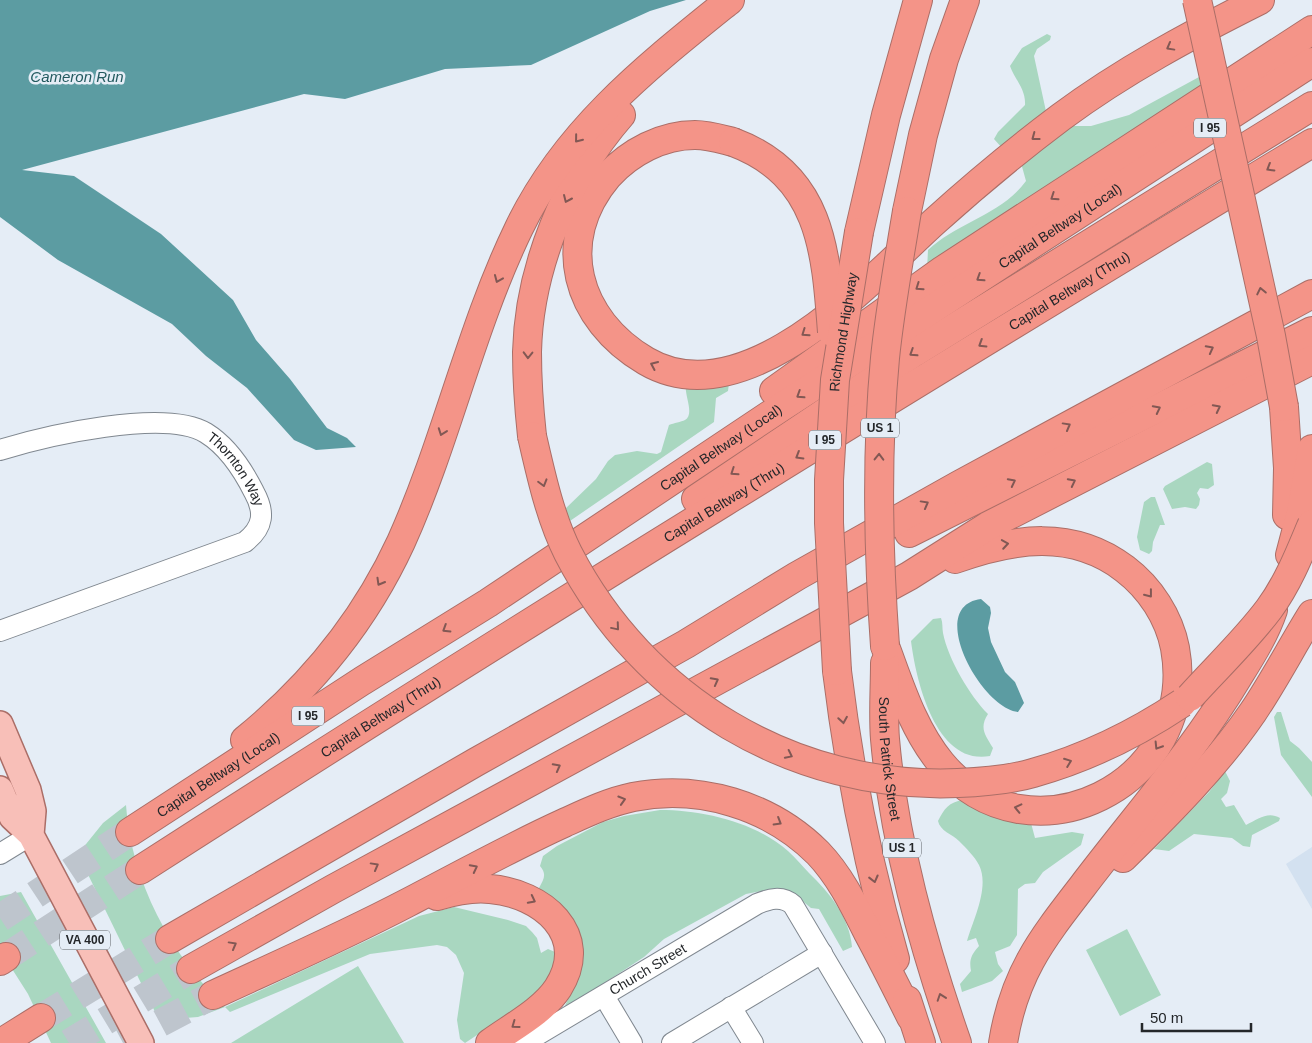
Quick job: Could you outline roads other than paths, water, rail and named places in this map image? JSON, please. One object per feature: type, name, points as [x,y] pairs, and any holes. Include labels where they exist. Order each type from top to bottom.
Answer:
[{"type":"highway","name":"Capital Beltway (Local)","points":[[730,0],[614,97],[576,140],[547,181],[520,227],[493,291],[401,542],[367,606],[330,656],[285,705],[256,731],[130,832],[362,681],[488,603],[783,406],[1312,62]]},
{"type":"highway","points":[[730,0],[651,81],[609,128],[589,156],[557,219],[540,272],[532,306],[527,350],[532,436],[539,469],[567,551],[591,593],[607,616],[662,676],[698,705],[746,734],[797,759],[865,778],[929,784],[1000,780],[1064,763],[1121,739],[1190,697],[1223,674],[1251,647],[1277,616],[1312,566]]},
{"type":"highway","name":"Richmond Highway","points":[[911,1017],[872,874],[854,783],[837,671],[829,523],[829,480],[834,393],[859,232],[886,115],[918,0]]},
{"type":"highway","name":"US 1","points":[[885,646],[879,559],[878,494],[885,356],[894,286],[923,135],[944,60],[966,0]]},
{"type":"highway","points":[[1197,0],[1271,336],[1286,422],[1288,508],[1268,625]]},
{"type":"highway","points":[[834,393],[832,326],[831,317],[830,308],[830,299],[820,238],[808,206],[790,177],[755,150],[733,142],[695,135],[675,137],[651,144],[629,156],[614,170],[599,188],[587,207],[580,231],[578,254],[580,275],[593,312],[605,329],[620,344],[654,365],[673,372],[694,375],[716,373],[740,367],[794,340],[823,320],[830,314],[838,308],[890,264],[976,185],[1064,115],[1166,50],[1260,0]]},
{"type":"highway","points":[[628,510],[660,475],[944,270],[1312,30]]},
{"type":"highway","points":[[340,742],[834,393],[1124,221],[1312,106]]},
{"type":"highway","name":"Capital Beltway (Thru)","points":[[140,870],[340,742],[744,489],[1312,143]]},
{"type":"highway","points":[[170,939],[468,766],[686,644],[797,576],[950,490],[1312,294]]},
{"type":"highway","points":[[686,644],[1312,331]]},
{"type":"highway","points":[[191,969],[341,884],[909,576],[988,526],[1312,360]]},
{"type":"highway","points":[[1003,1043],[1014,996],[1024,971],[1052,927],[1206,729],[1268,625],[1286,572],[1301,513],[1312,449]]},
{"type":"highway","points":[[1190,697],[1243,640],[1269,608],[1300,554],[1312,524]]},
{"type":"highway","points":[[885,646],[908,704],[929,748],[961,783],[1000,803],[1026,810],[1052,810],[1077,806],[1099,798],[1124,782],[1150,759],[1162,740],[1170,718],[1178,682],[1173,638],[1166,618],[1156,602],[1131,573],[1114,560],[1076,544],[1030,540],[998,545],[909,576]]},
{"type":"highway","points":[[1052,927],[1156,825],[1205,773],[1253,712],[1312,614]]},
{"type":"highway","name":"South Patrick Street","points":[[885,646],[885,738],[893,798],[905,862],[934,976],[956,1043]]},
{"type":"highway","points":[[213,995],[400,906],[544,832],[600,807],[632,797],[655,794],[692,794],[720,798],[745,805],[787,828],[818,853],[832,868],[854,904],[911,1017]]},
{"type":"highway","points":[[400,906],[459,890],[489,888],[528,898],[544,907],[562,928],[568,943],[570,959],[557,990],[532,1014],[490,1043]]},
{"type":"highway","name":"US 1","points":[[911,1017],[921,1043]]},
{"type":"highway","points":[[1,1043],[41,1018]]},
{"type":"main road","points":[[0,724],[28,790],[34,811],[31,835]]},
{"type":"main road","name":"VA 400","points":[[0,789],[12,817],[31,835],[141,1043]]},
{"type":"street","name":"Thornton Way","points":[[0,450],[77,430],[126,425],[172,424],[192,427],[206,433],[223,447],[251,485],[262,506],[260,523],[253,536],[245,542],[0,632]]},
{"type":"street","points":[[0,854],[31,835]]},
{"type":"street","name":"Church Street","points":[[524,1043],[757,904],[771,899],[786,900],[793,905],[822,954]]},
{"type":"street","points":[[672,1043],[822,954],[875,1043]]},
{"type":"street","points":[[604,996],[632,1043]]},
{"type":"street","points":[[732,1007],[753,1043]]},
{"type":"water","name":"Cameron Run","points":[[0,0],[686,0],[650,11],[531,65],[445,69],[345,99],[304,94],[22,170],[74,176],[161,234],[233,300],[256,340],[290,379],[327,428],[347,438],[356,447],[316,450],[294,440],[247,388],[206,356],[172,324],[58,260],[0,217]]},
{"type":"water","points":[[981,599],[990,607],[991,613],[988,628],[991,642],[1005,672],[1015,682],[1024,703],[1018,712],[1003,706],[989,694],[975,676],[965,657],[958,637],[958,619],[965,606]]},
{"type":"tunnel","points":[[0,918],[130,832]]},
{"type":"tunnel","points":[[6,957],[140,870]]},
{"type":"tunnel","points":[[41,1018],[170,939]]},
{"type":"tunnel","points":[[69,1043],[191,969]]},
{"type":"tunnel","points":[[123,1043],[213,995]]}]
